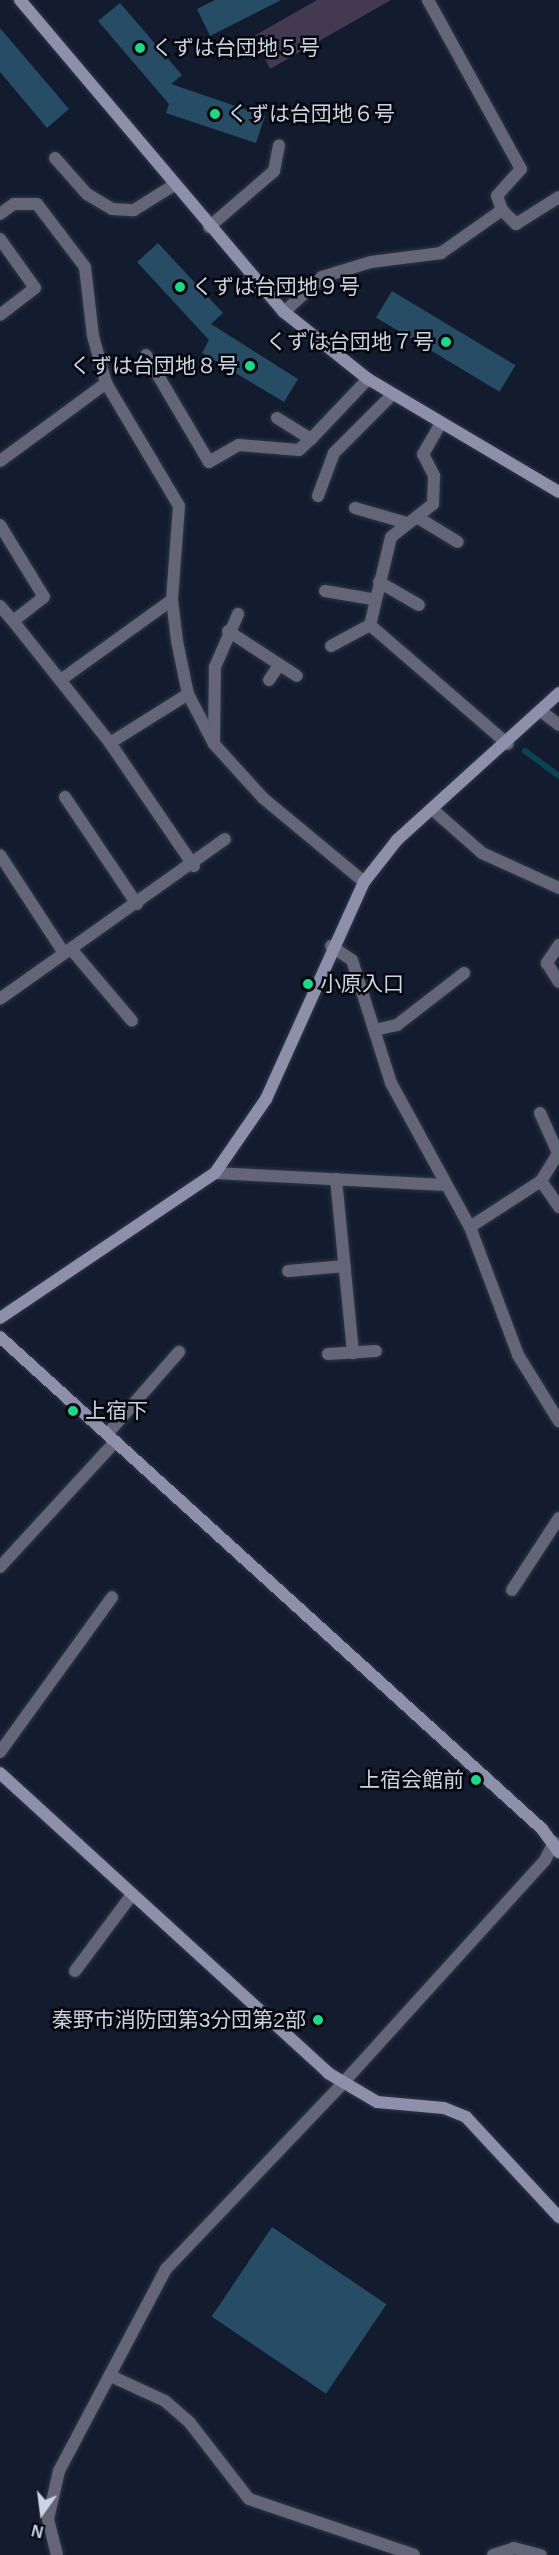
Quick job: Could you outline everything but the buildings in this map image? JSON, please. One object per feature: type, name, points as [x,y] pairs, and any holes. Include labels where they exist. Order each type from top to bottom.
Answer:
[{"type":"street","points":[[20,0],[209,227],[284,312],[368,379],[559,492]]},
{"type":"street","points":[[428,0],[521,170],[497,196],[502,210],[516,224],[559,196]]},
{"type":"street","points":[[209,227],[274,171],[279,145]]},
{"type":"street","points":[[55,158],[87,194],[112,209],[134,210],[174,185]]},
{"type":"street","points":[[0,214],[14,204],[37,204],[75,250],[89,280],[93,336],[106,383],[179,506],[172,600],[188,694],[214,744],[263,798],[364,882]]},
{"type":"street","points":[[284,312],[322,277],[371,262],[441,253],[502,210]]},
{"type":"street","points":[[0,239],[35,288],[0,315]]},
{"type":"street","points":[[146,355],[209,462],[238,445],[300,450],[368,379]]},
{"type":"street","points":[[0,460],[106,383]]},
{"type":"street","points":[[318,496],[334,453],[393,394]]},
{"type":"street","points":[[277,417],[311,439]]},
{"type":"street","points":[[370,625],[372,598],[379,582],[391,537],[407,523],[420,519],[437,491],[423,453],[441,423]]},
{"type":"street","points":[[356,508],[407,523]]},
{"type":"street","points":[[420,519],[458,542]]},
{"type":"street","points":[[0,525],[44,597],[13,621]]},
{"type":"street","points":[[379,582],[419,605]]},
{"type":"street","points":[[325,591],[372,598]]},
{"type":"street","points":[[62,679],[172,600]]},
{"type":"street","points":[[0,606],[62,679],[110,743],[194,866]]},
{"type":"street","points":[[214,744],[219,726],[214,667],[228,631],[238,614]]},
{"type":"street","points":[[331,646],[370,625]]},
{"type":"street","points":[[370,625],[508,744]]},
{"type":"street","points":[[228,631],[297,676]]},
{"type":"street","points":[[269,680],[279,665]]},
{"type":"street","points":[[0,1318],[214,1173],[266,1099],[331,946],[364,882],[432,809],[508,744],[559,693]]},
{"type":"street","points":[[110,743],[188,694]]},
{"type":"street","points":[[542,712],[559,725]]},
{"type":"street","points":[[65,797],[137,904]]},
{"type":"street","points":[[432,809],[482,854],[559,888]]},
{"type":"street","points":[[2,993],[194,866],[225,839]]},
{"type":"street","points":[[0,855],[68,951],[132,1021]]},
{"type":"street","points":[[559,945],[547,963],[559,982]]},
{"type":"street","points":[[331,946],[352,960],[391,1083],[470,1227],[518,1355],[559,1421]]},
{"type":"street","points":[[375,1030],[397,1025],[464,973]]},
{"type":"street","points":[[470,1227],[540,1181],[559,1152],[540,1113]]},
{"type":"street","points":[[214,1173],[445,1185]]},
{"type":"street","points":[[336,1179],[353,1353]]},
{"type":"street","points":[[540,1181],[559,1207]]},
{"type":"street","points":[[288,1271],[345,1266]]},
{"type":"street","points":[[0,1337],[557,1843],[545,1860],[343,2083],[166,2269],[113,2377],[83,2418],[59,2471],[48,2519],[57,2555]]},
{"type":"street","points":[[328,1354],[376,1351]]},
{"type":"street","points":[[0,1567],[112,1437],[179,1352]]},
{"type":"street","points":[[512,1590],[559,1518]]},
{"type":"street","points":[[0,1752],[112,1598]]},
{"type":"street","points":[[0,1773],[131,1896],[343,2083],[377,2102],[444,2108],[466,2117],[559,2217]]},
{"type":"street","points":[[75,1971],[131,1896]]},
{"type":"street","points":[[113,2377],[165,2401],[249,2499],[414,2555]]},
{"type":"street","points":[[493,2555],[514,2548],[541,2555]]},
{"type":"shaded area","points":[[317,0],[391,0],[270,69],[254,36]]},
{"type":"waterway","points":[[525,751],[559,776]]},
{"type":"place","name":"くずは台団地５号","points":[[140,48]]},
{"type":"place","name":"くずは台団地６号","points":[[215,114]]},
{"type":"place","name":"くずは台団地９号","points":[[180,287]]},
{"type":"place","name":"くずは台団地７号","points":[[446,342]]},
{"type":"place","name":"くずは台団地８号","points":[[250,366]]},
{"type":"place","name":"小原入口","points":[[308,984]]},
{"type":"place","name":"上宿下","points":[[73,1411]]},
{"type":"place","name":"上宿会館前","points":[[476,1780]]},
{"type":"place","name":"秦野市消防団第3分団第2部","points":[[318,2020]]}]
